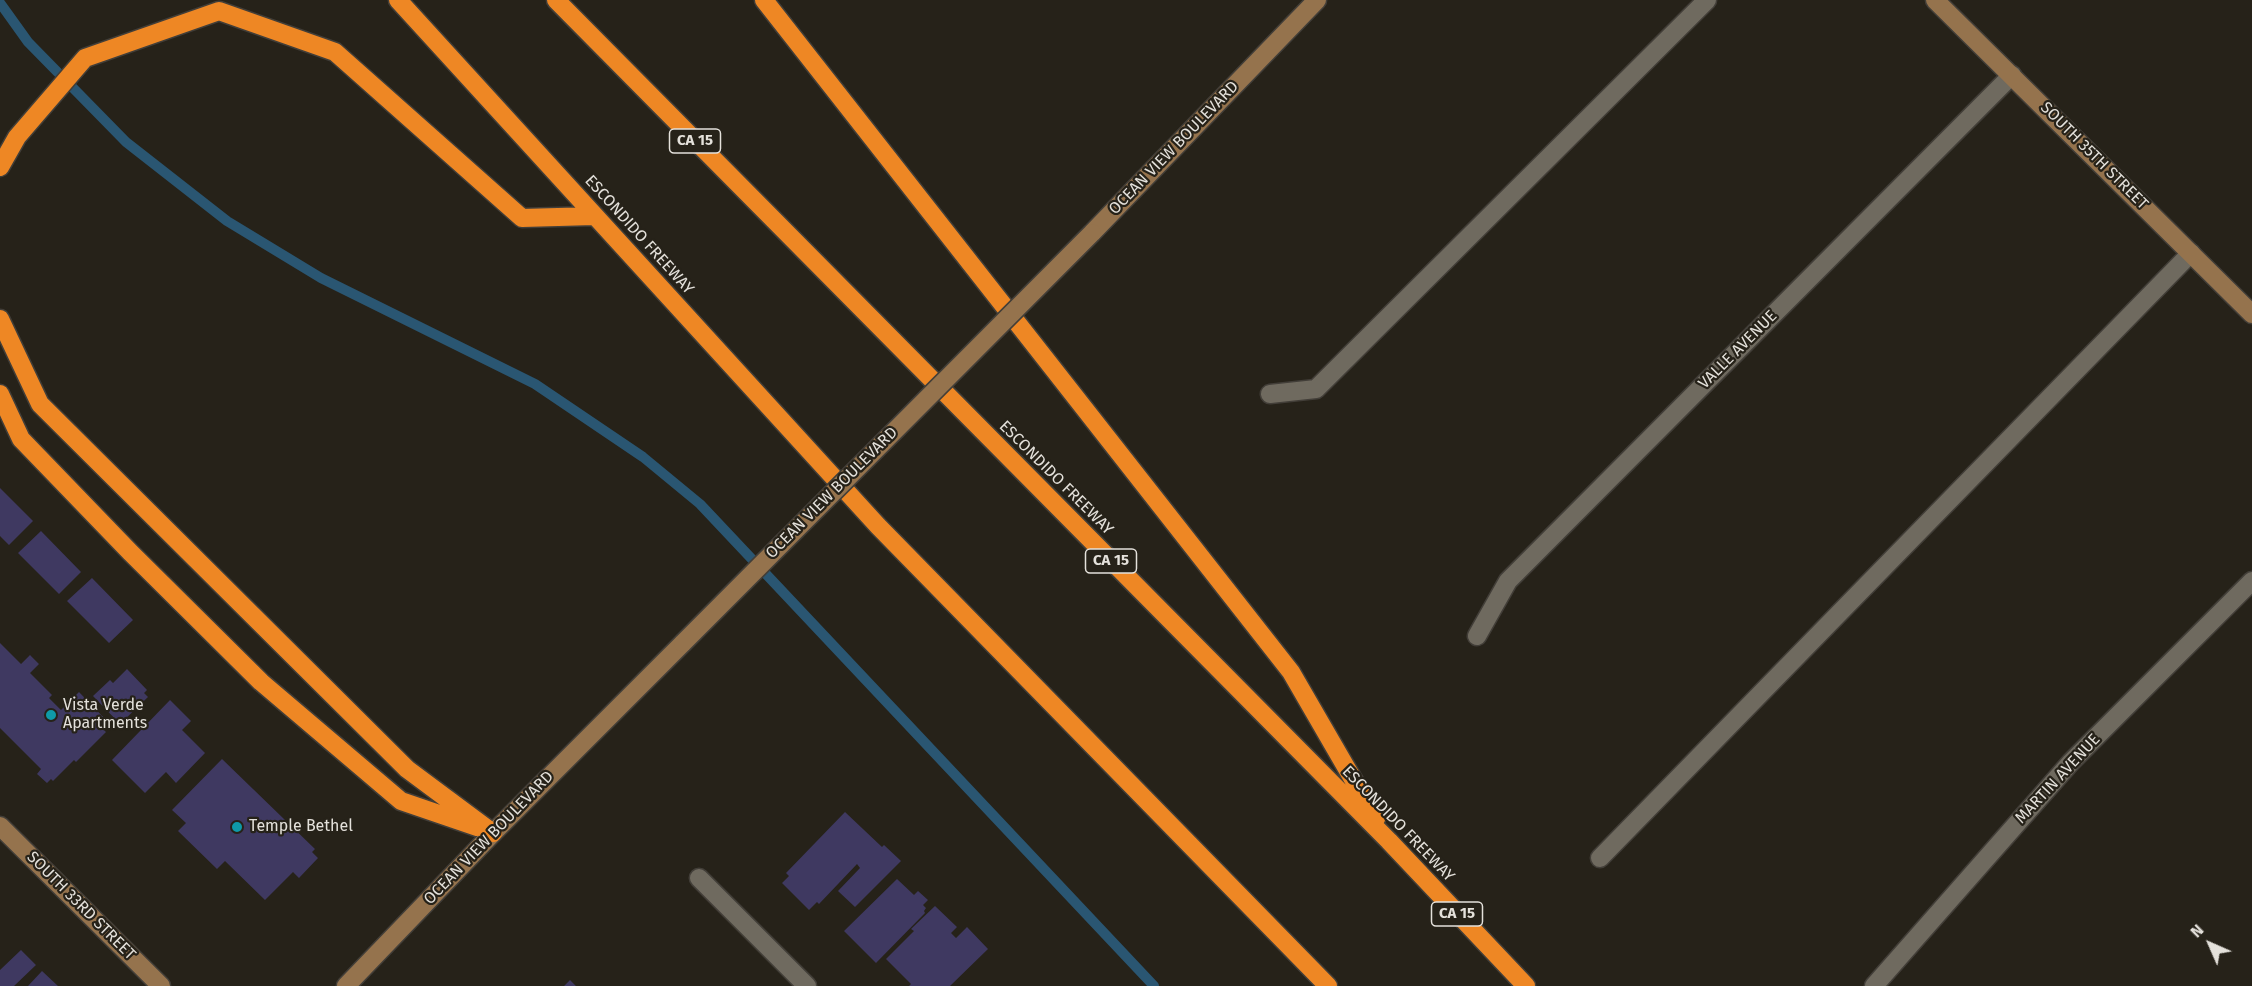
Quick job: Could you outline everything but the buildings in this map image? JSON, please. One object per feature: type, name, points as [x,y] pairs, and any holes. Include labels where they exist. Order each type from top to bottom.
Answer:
[{"type":"highway","name":"ESCONDIDO FREEWAY","points":[[398,0],[878,526],[1328,986]]},
{"type":"highway","name":"ESCONDIDO FREEWAY","points":[[556,0],[1389,841],[1526,986]]},
{"type":"highway","points":[[764,0],[1291,672],[1389,841]]},
{"type":"highway","points":[[0,167],[17,137],[85,58],[219,11],[335,52],[522,218],[594,216]]},
{"type":"highway","points":[[0,319],[40,404],[407,769],[493,833]]},
{"type":"highway","points":[[0,394],[21,439],[130,552],[261,682],[401,801],[493,833]]},
{"type":"main road","name":"OCEAN VIEW BOULEVARD","points":[[346,986],[493,833],[1092,233],[1317,0]]},
{"type":"main road","name":"SOUTH 35TH STREET","points":[[1935,0],[2252,314]]},
{"type":"main road","name":"SOUTH 33RD STREET","points":[[0,826],[161,986]]},
{"type":"street","points":[[1270,394],[1316,389],[1707,0]]},
{"type":"street","name":"VALLE AVENUE","points":[[1477,636],[1508,581],[2012,75]]},
{"type":"street","points":[[1600,858],[2191,253]]},
{"type":"street","name":"MARTIN AVENUE","points":[[1874,986],[2072,762],[2252,581]]},
{"type":"street","points":[[699,878],[807,986]]},
{"type":"waterway","points":[[0,3],[28,42],[126,142],[227,221],[321,278],[535,384],[643,457],[700,504],[1154,986]]},
{"type":"place","name":"Vista Verde Apartments","points":[[51,715]]},
{"type":"place","name":"Temple Bethel","points":[[237,827]]}]
